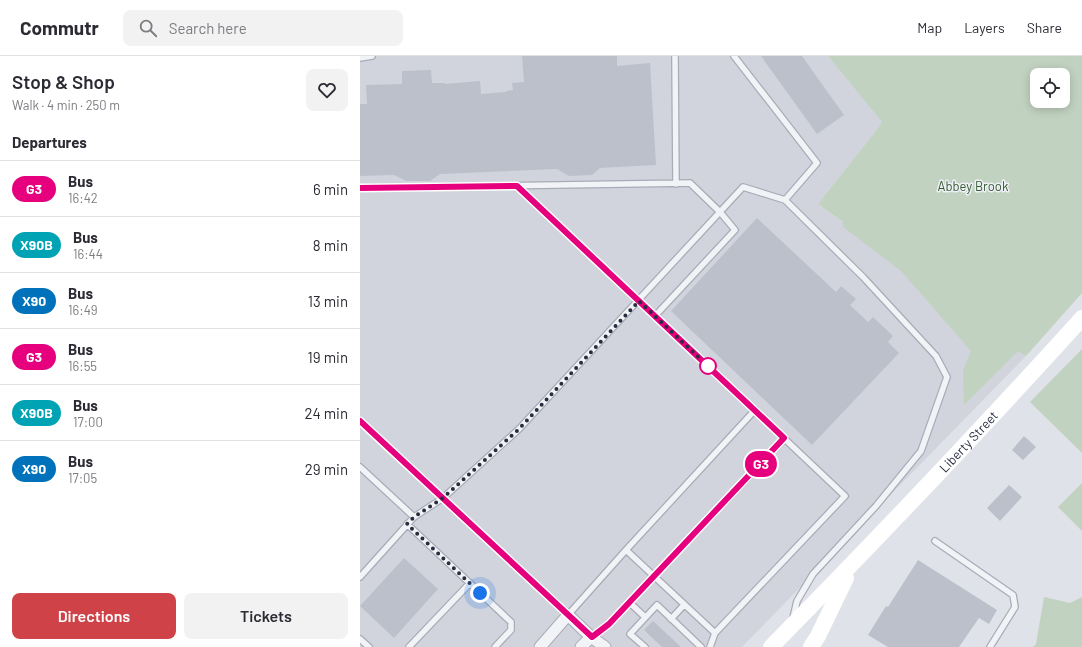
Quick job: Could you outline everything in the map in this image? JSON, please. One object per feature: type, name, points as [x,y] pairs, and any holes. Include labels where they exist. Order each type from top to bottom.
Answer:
[{"type":"main road","name":"Liberty Street","points":[[771,647],[853,564],[1001,407],[1082,318]]},
{"type":"main road","name":"Liberty Street","points":[[811,647],[818,636],[853,564]]},
{"type":"street","points":[[540,647],[568,615],[605,647]]},
{"type":"street","points":[[581,647],[592,637]]},
{"type":"street","points":[[592,637],[599,647]]},
{"type":"lane","points":[[360,58],[372,56]]},
{"type":"lane","points":[[675,56],[676,184]]},
{"type":"lane","points":[[734,56],[817,163],[785,200]]},
{"type":"lane","points":[[360,188],[690,184],[720,212],[735,230],[655,316]]},
{"type":"lane","points":[[517,186],[845,496],[715,633],[710,647]]},
{"type":"lane","points":[[360,577],[414,517],[443,498],[519,429],[743,187],[785,200],[863,277],[936,356],[947,377],[921,451],[876,506],[813,574],[797,601],[790,627]]},
{"type":"lane","points":[[360,420],[568,615],[755,410]]},
{"type":"lane","points":[[592,637],[609,624],[784,438]]},
{"type":"lane","points":[[360,467],[414,517]]},
{"type":"lane","points":[[407,524],[511,622],[511,630],[495,647]]},
{"type":"lane","points":[[935,541],[1013,595],[1015,607],[990,647]]},
{"type":"lane","points":[[626,550],[715,633]]},
{"type":"lane","points":[[410,647],[470,583]]},
{"type":"lane","points":[[630,602],[645,617]]},
{"type":"lane","points":[[644,647],[630,634],[657,605],[701,647]]},
{"type":"lane","points":[[672,619],[684,605]]},
{"type":"lane","points":[[360,639],[369,647]]},
{"type":"shaded area","points":[[360,56],[828,56],[883,123],[818,204],[1026,356],[742,647],[360,647]]},
{"type":"green space","name":"Abbey Brook","points":[[828,56],[1082,56],[1082,293],[1026,356],[1018,351],[964,405],[963,371],[971,351],[901,271],[843,227],[843,222],[818,204],[882,122]]},
{"type":"green space","points":[[1082,349],[1082,453],[1030,402]]},
{"type":"green space","points":[[1082,483],[1082,531],[1058,507]]},
{"type":"green space","points":[[1044,597],[1070,603],[1082,597],[1082,647],[1033,647],[1036,644]]},
{"type":"building","points":[[522,56],[617,56],[617,66],[650,63],[656,165],[600,168],[592,175],[569,176],[557,169],[440,174],[430,181],[406,181],[394,175],[360,176],[360,104],[367,104],[366,85],[402,84],[402,71],[431,70],[432,83],[445,84],[480,81],[481,94],[506,92],[513,90],[512,83],[524,82]]},
{"type":"building","points":[[761,56],[802,56],[844,115],[817,134]]},
{"type":"building","points":[[757,218],[836,292],[841,286],[856,299],[850,305],[868,322],[873,317],[893,336],[888,342],[899,353],[812,445],[671,311]]},
{"type":"building","points":[[1024,436],[1036,447],[1023,460],[1012,450]]},
{"type":"building","points":[[1009,485],[1022,497],[1000,521],[987,508]]},
{"type":"building","points":[[404,558],[438,589],[394,638],[360,606]]},
{"type":"building","points":[[918,560],[997,610],[989,624],[979,618],[959,647],[888,647],[868,635]]},
{"type":"building","points":[[653,621],[681,647],[662,647],[644,630]]},
{"type":"bus line","name":"G3","points":[[360,188],[517,186],[784,438],[609,624],[592,637],[360,421]]},
{"type":"route","points":[[480,593],[407,524],[414,517],[443,498],[519,429],[639,301],[708,366]]}]
